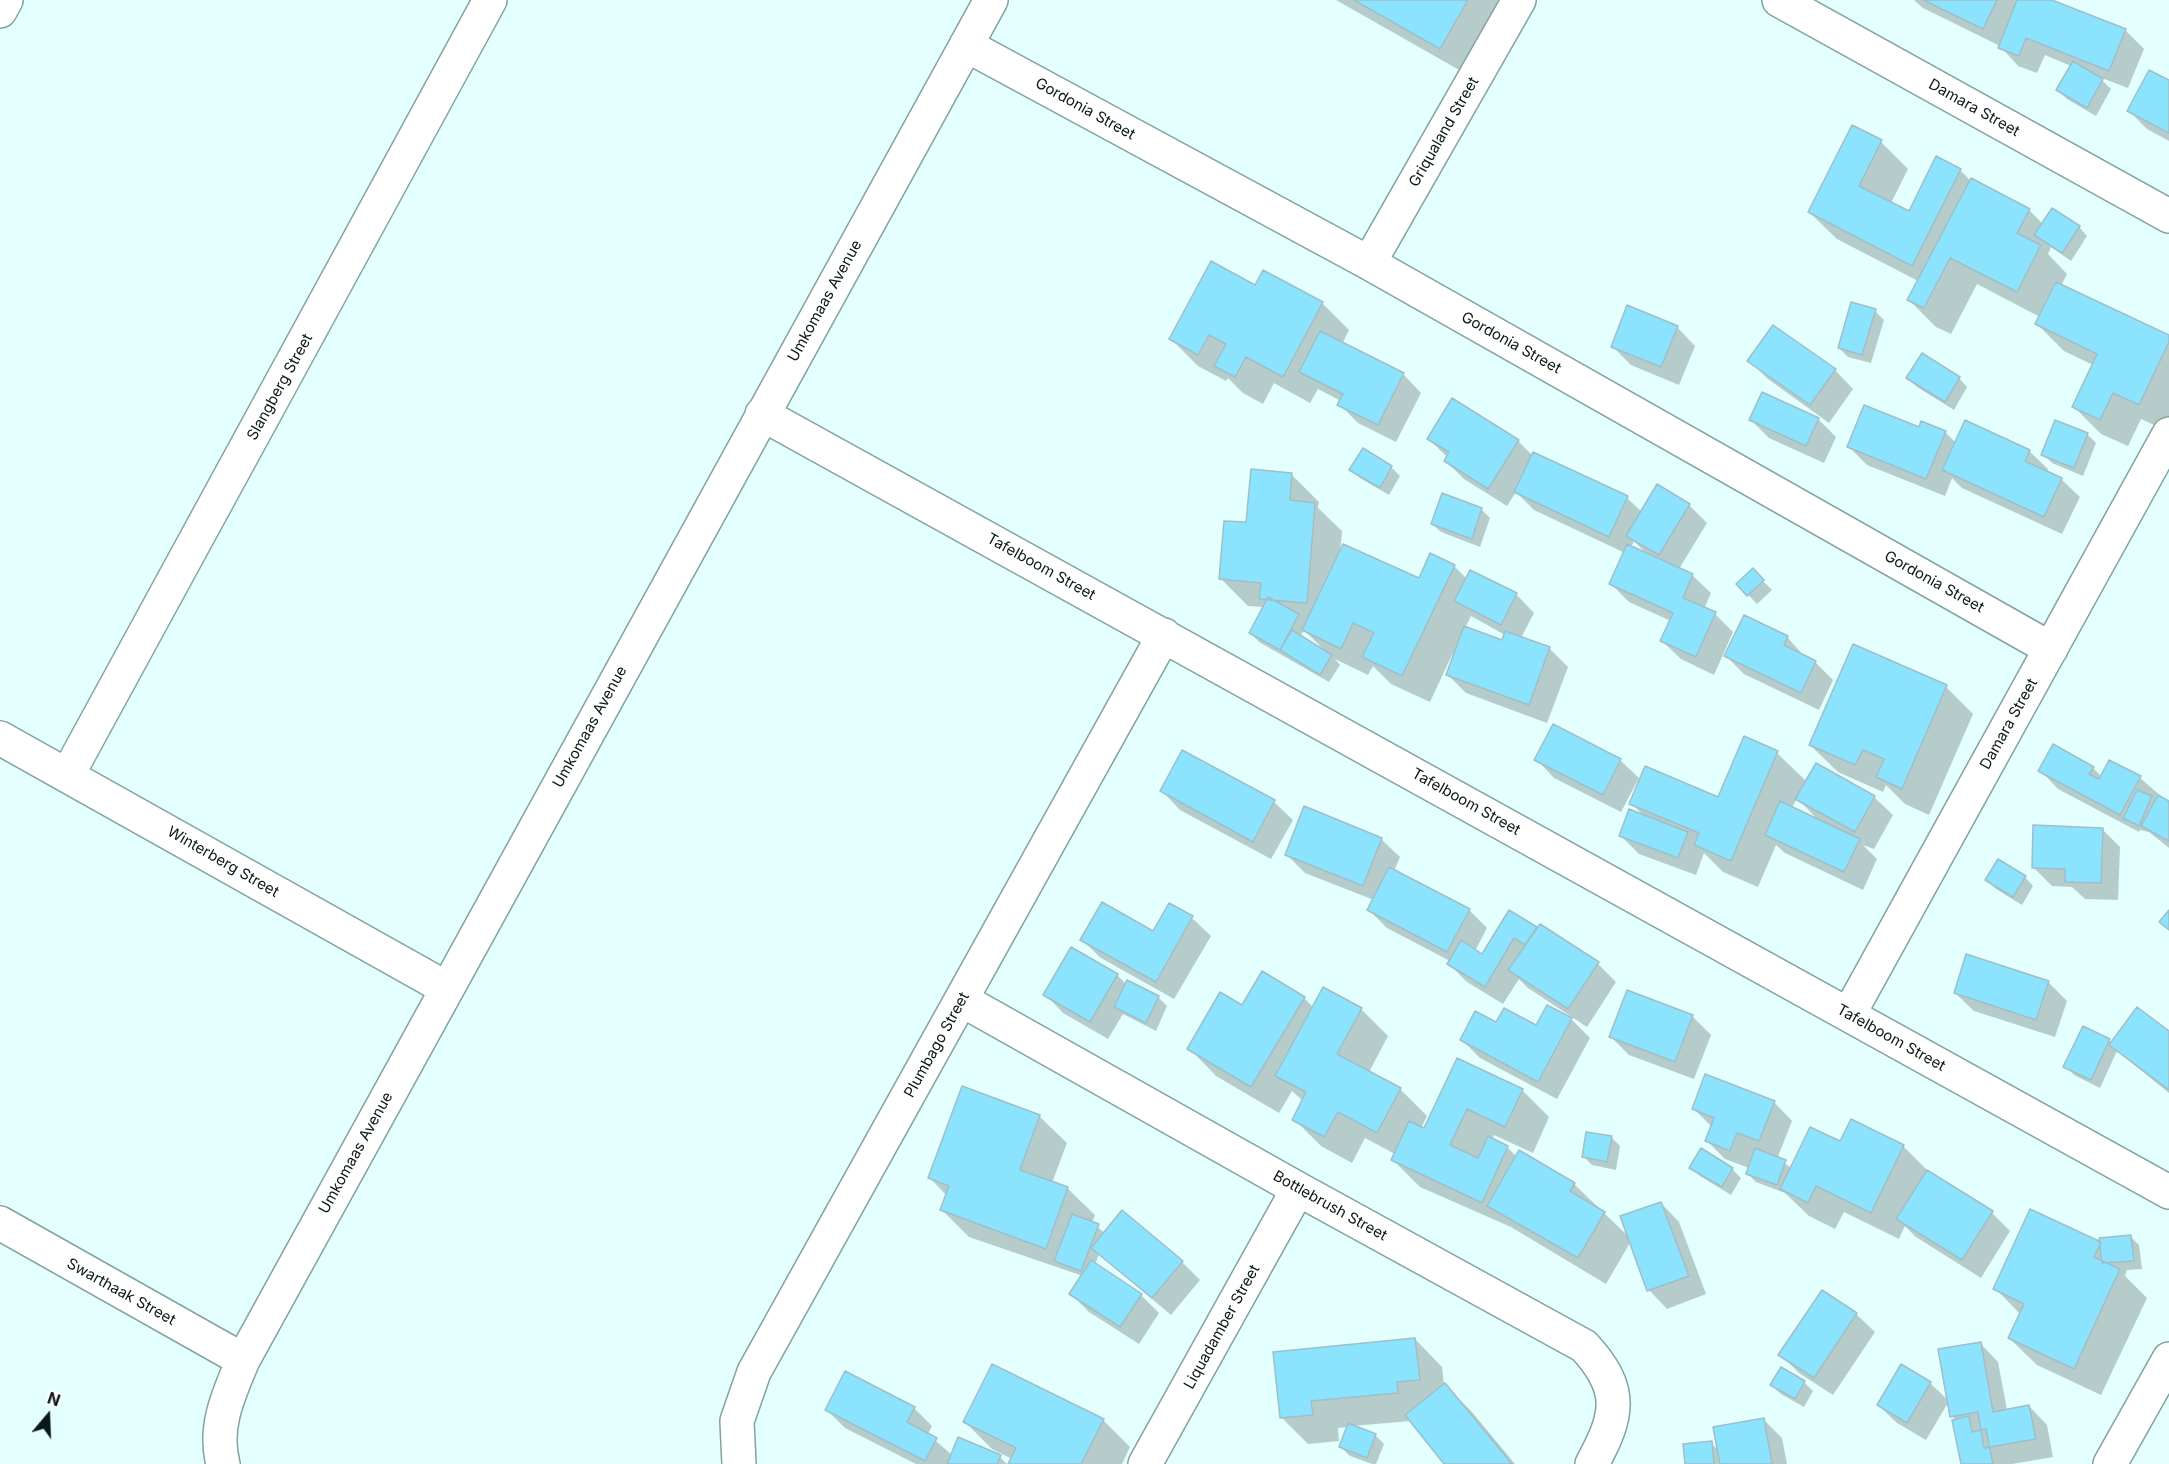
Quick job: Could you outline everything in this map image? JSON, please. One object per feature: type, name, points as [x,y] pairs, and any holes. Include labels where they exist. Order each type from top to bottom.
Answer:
[{"type":"street","points":[[0,11],[6,0]]},
{"type":"street","name":"Slangberg Street","points":[[68,774],[490,0]]},
{"type":"street","name":"Umkomaas Avenue","points":[[223,1464],[220,1451],[220,1428],[224,1408],[243,1360],[991,0]]},
{"type":"street","name":"Griqualand Street","points":[[1369,263],[1519,0]]},
{"type":"street","name":"Damara Street","points":[[1779,0],[2169,216]]},
{"type":"street","name":"Gordonia Street","points":[[966,45],[1369,263],[2051,649]]},
{"type":"street","name":"Tafelboom Street","points":[[762,414],[2169,1192]]},
{"type":"street","name":"Damara Street","points":[[1849,1014],[2169,434]]},
{"type":"street","name":"Plumbago Street","points":[[739,1464],[737,1421],[754,1372],[1164,635]]},
{"type":"street","name":"Winterberg Street","points":[[0,738],[68,774],[446,988]]},
{"type":"street","name":"Bottlebrush Street","points":[[962,999],[1298,1189],[1584,1346],[1597,1360],[1614,1396],[1614,1417],[1592,1464]]},
{"type":"street","name":"Liquadamber Street","points":[[1145,1464],[1298,1189]]},
{"type":"street","name":"Swarthaak Street","points":[[0,1223],[243,1360]]},
{"type":"street","points":[[2110,1464],[2169,1359]]},
{"type":"building","points":[[1354,0],[1468,0],[1440,49]]},
{"type":"building","points":[[1923,0],[1997,0],[1983,29]]},
{"type":"building","points":[[2017,0],[2052,0],[2126,29],[2109,71],[2026,38],[2019,56],[1998,48]]},
{"type":"building","points":[[2073,61],[2103,79],[2087,108],[2056,90]]},
{"type":"building","points":[[2149,70],[2169,80],[2169,133],[2127,111]]},
{"type":"building","points":[[1852,125],[1882,140],[1859,186],[1909,211],[1936,156],[1961,169],[1912,266],[1808,212]]},
{"type":"building","points":[[1971,178],[2030,209],[2017,233],[2041,245],[2017,292],[1950,258],[1924,308],[1907,300]]},
{"type":"building","points":[[2052,208],[2080,226],[2062,253],[2034,235]]},
{"type":"building","points":[[1211,261],[1255,285],[1263,270],[1323,302],[1283,377],[1246,357],[1235,377],[1214,366],[1226,344],[1209,335],[1198,355],[1169,339]]},
{"type":"building","points":[[2056,282],[2169,335],[2169,342],[2139,405],[2113,393],[2100,420],[2072,407],[2097,354],[2035,324]]},
{"type":"building","points":[[1851,302],[1876,309],[1862,355],[1838,348]]},
{"type":"building","points":[[1627,305],[1678,326],[1661,367],[1611,347]]},
{"type":"building","points":[[1773,325],[1836,369],[1810,405],[1747,361]]},
{"type":"building","points":[[1320,331],[1404,373],[1378,425],[1337,405],[1343,394],[1299,372]]},
{"type":"building","points":[[1922,353],[1960,377],[1945,402],[1906,378]]},
{"type":"building","points":[[1762,392],[1819,418],[1806,446],[1749,420]]},
{"type":"building","points":[[1452,398],[1519,440],[1488,489],[1444,461],[1449,452],[1427,439]]},
{"type":"building","points":[[1864,405],[1919,427],[1921,421],[1946,431],[1926,479],[1847,447]]},
{"type":"building","points":[[1965,420],[2030,450],[2025,461],[2062,478],[2044,517],[1942,470]]},
{"type":"building","points":[[2055,420],[2088,433],[2074,468],[2041,455]]},
{"type":"building","points":[[1363,448],[1392,466],[1380,488],[1349,470]]},
{"type":"building","points":[[1533,452],[1628,496],[1609,537],[1514,492]]},
{"type":"building","points":[[1251,469],[1292,473],[1290,500],[1315,503],[1307,603],[1259,599],[1261,583],[1219,579],[1224,521],[1246,522]]},
{"type":"building","points":[[1657,484],[1690,504],[1659,555],[1626,536]]},
{"type":"building","points":[[1442,493],[1482,508],[1472,539],[1431,524]]},
{"type":"building","points":[[1343,544],[1419,578],[1430,553],[1455,565],[1402,676],[1362,657],[1374,633],[1353,623],[1341,649],[1302,630]]},
{"type":"building","points":[[1627,544],[1693,574],[1683,598],[1716,612],[1696,657],[1660,641],[1673,613],[1609,584]]},
{"type":"building","points":[[1753,568],[1764,580],[1747,596],[1736,584]]},
{"type":"building","points":[[1470,570],[1517,593],[1501,625],[1454,601]]},
{"type":"building","points":[[1268,597],[1299,614],[1280,650],[1249,633]]},
{"type":"building","points":[[1744,615],[1788,636],[1784,645],[1816,661],[1801,693],[1724,656]]},
{"type":"building","points":[[1464,626],[1502,640],[1505,631],[1550,647],[1529,705],[1446,675]]},
{"type":"building","points":[[1292,630],[1332,655],[1320,675],[1280,650]]},
{"type":"building","points":[[1853,644],[1947,685],[1902,789],[1876,777],[1884,759],[1863,750],[1855,765],[1809,745]]},
{"type":"building","points":[[1553,724],[1621,759],[1603,795],[1534,760]]},
{"type":"building","points":[[1744,736],[1778,751],[1731,861],[1694,845],[1699,833],[1629,804],[1645,766],[1718,797]]},
{"type":"building","points":[[2053,744],[2094,767],[2089,774],[2099,779],[2109,760],[2141,776],[2120,815],[2038,771]]},
{"type":"building","points":[[1182,750],[1275,800],[1253,842],[1160,791]]},
{"type":"building","points":[[1816,763],[1875,796],[1855,832],[1795,799]]},
{"type":"building","points":[[2137,790],[2152,796],[2139,826],[2123,818]]},
{"type":"building","points":[[2158,795],[2169,801],[2169,841],[2141,826]]},
{"type":"building","points":[[1780,801],[1860,839],[1844,872],[1765,835]]},
{"type":"building","points":[[1304,806],[1382,838],[1363,886],[1285,855]]},
{"type":"building","points":[[1629,809],[1688,832],[1678,858],[1619,836]]},
{"type":"building","points":[[2033,825],[2103,828],[2101,883],[2065,882],[2065,869],[2032,868]]},
{"type":"building","points":[[1998,859],[2026,876],[2013,897],[1985,880]]},
{"type":"building","points":[[1389,867],[1470,909],[1447,952],[1367,910]]},
{"type":"building","points":[[1102,902],[1153,931],[1169,903],[1193,916],[1156,982],[1080,940]]},
{"type":"building","points":[[1509,910],[1537,927],[1525,945],[1514,938],[1485,987],[1447,964],[1461,940],[1482,954]]},
{"type":"building","points":[[2169,910],[2169,930],[2159,922]]},
{"type":"building","points":[[1540,924],[1599,962],[1568,1009],[1508,970]]},
{"type":"building","points":[[1071,947],[1118,974],[1090,1022],[1043,995]]},
{"type":"building","points":[[1966,954],[2049,981],[2036,1020],[1954,993]]},
{"type":"building","points":[[1262,971],[1305,997],[1251,1087],[1187,1049],[1220,992],[1242,1005]]},
{"type":"building","points":[[1127,980],[1159,996],[1146,1023],[1114,1007]]},
{"type":"building","points":[[1323,987],[1362,1008],[1337,1054],[1401,1088],[1377,1133],[1338,1112],[1324,1137],[1292,1120],[1306,1092],[1275,1076]]},
{"type":"building","points":[[1627,990],[1693,1015],[1675,1062],[1609,1037]]},
{"type":"building","points":[[1547,1005],[1572,1018],[1538,1082],[1460,1040],[1475,1011],[1496,1022],[1504,1008],[1536,1025]]},
{"type":"building","points":[[2137,1007],[2169,1031],[2169,1090],[2109,1045]]},
{"type":"building","points":[[2083,1026],[2110,1039],[2091,1080],[2063,1067]]},
{"type":"building","points":[[1457,1058],[1523,1089],[1505,1127],[1467,1109],[1450,1145],[1478,1158],[1488,1136],[1508,1146],[1482,1203],[1391,1160],[1409,1121],[1424,1128]]},
{"type":"building","points":[[1705,1074],[1775,1101],[1759,1141],[1737,1133],[1730,1151],[1705,1141],[1714,1118],[1692,1109]]},
{"type":"building","points":[[962,1086],[1040,1115],[1020,1170],[1068,1187],[1046,1249],[940,1210],[949,1186],[928,1178]]},
{"type":"building","points":[[1851,1119],[1904,1145],[1871,1213],[1816,1186],[1808,1203],[1780,1189],[1810,1127],[1840,1141]]},
{"type":"building","points":[[1586,1132],[1612,1136],[1607,1162],[1582,1157]]},
{"type":"building","points":[[1701,1148],[1733,1168],[1722,1187],[1689,1168]]},
{"type":"building","points":[[1755,1148],[1786,1160],[1777,1185],[1746,1174]]},
{"type":"building","points":[[1519,1150],[1575,1183],[1570,1191],[1605,1212],[1578,1258],[1487,1206]]},
{"type":"building","points":[[1927,1170],[1993,1211],[1962,1260],[1896,1219]]},
{"type":"building","points":[[1661,1202],[1689,1276],[1647,1291],[1620,1216]]},
{"type":"building","points":[[2030,1209],[2101,1242],[2094,1257],[2120,1269],[2074,1369],[2008,1338],[2024,1304],[1993,1289]]},
{"type":"building","points":[[1122,1210],[1183,1261],[1152,1298],[1091,1248]]},
{"type":"building","points":[[1072,1214],[1099,1224],[1081,1271],[1054,1261]]},
{"type":"building","points":[[2131,1235],[2134,1261],[2102,1263],[2099,1238]]},
{"type":"building","points":[[1091,1260],[1142,1294],[1120,1327],[1069,1294]]},
{"type":"building","points":[[1822,1290],[1857,1313],[1814,1378],[1778,1355]]},
{"type":"building","points":[[1415,1338],[1420,1380],[1397,1382],[1398,1393],[1311,1401],[1313,1415],[1280,1418],[1273,1352]]},
{"type":"building","points":[[1981,1342],[1993,1412],[2029,1405],[2036,1439],[1984,1448],[1978,1412],[1950,1417],[1938,1349]]},
{"type":"building","points":[[992,1364],[1104,1419],[1081,1464],[1008,1464],[1016,1448],[963,1422]]},
{"type":"building","points":[[1901,1364],[1931,1382],[1907,1423],[1877,1405]]},
{"type":"building","points":[[1781,1367],[1805,1381],[1795,1399],[1770,1385]]},
{"type":"building","points":[[845,1371],[915,1407],[907,1422],[937,1438],[925,1461],[825,1410]]},
{"type":"building","points":[[1445,1383],[1512,1464],[1444,1464],[1405,1415]]},
{"type":"building","points":[[1969,1416],[1972,1432],[1986,1429],[1993,1464],[1961,1464],[1952,1420]]},
{"type":"building","points":[[1764,1418],[1772,1464],[1720,1464],[1713,1427]]},
{"type":"building","points":[[1348,1423],[1376,1434],[1367,1458],[1339,1447]]},
{"type":"building","points":[[958,1437],[1001,1455],[997,1464],[947,1464]]},
{"type":"building","points":[[1712,1441],[1714,1464],[1685,1464],[1683,1444]]}]
